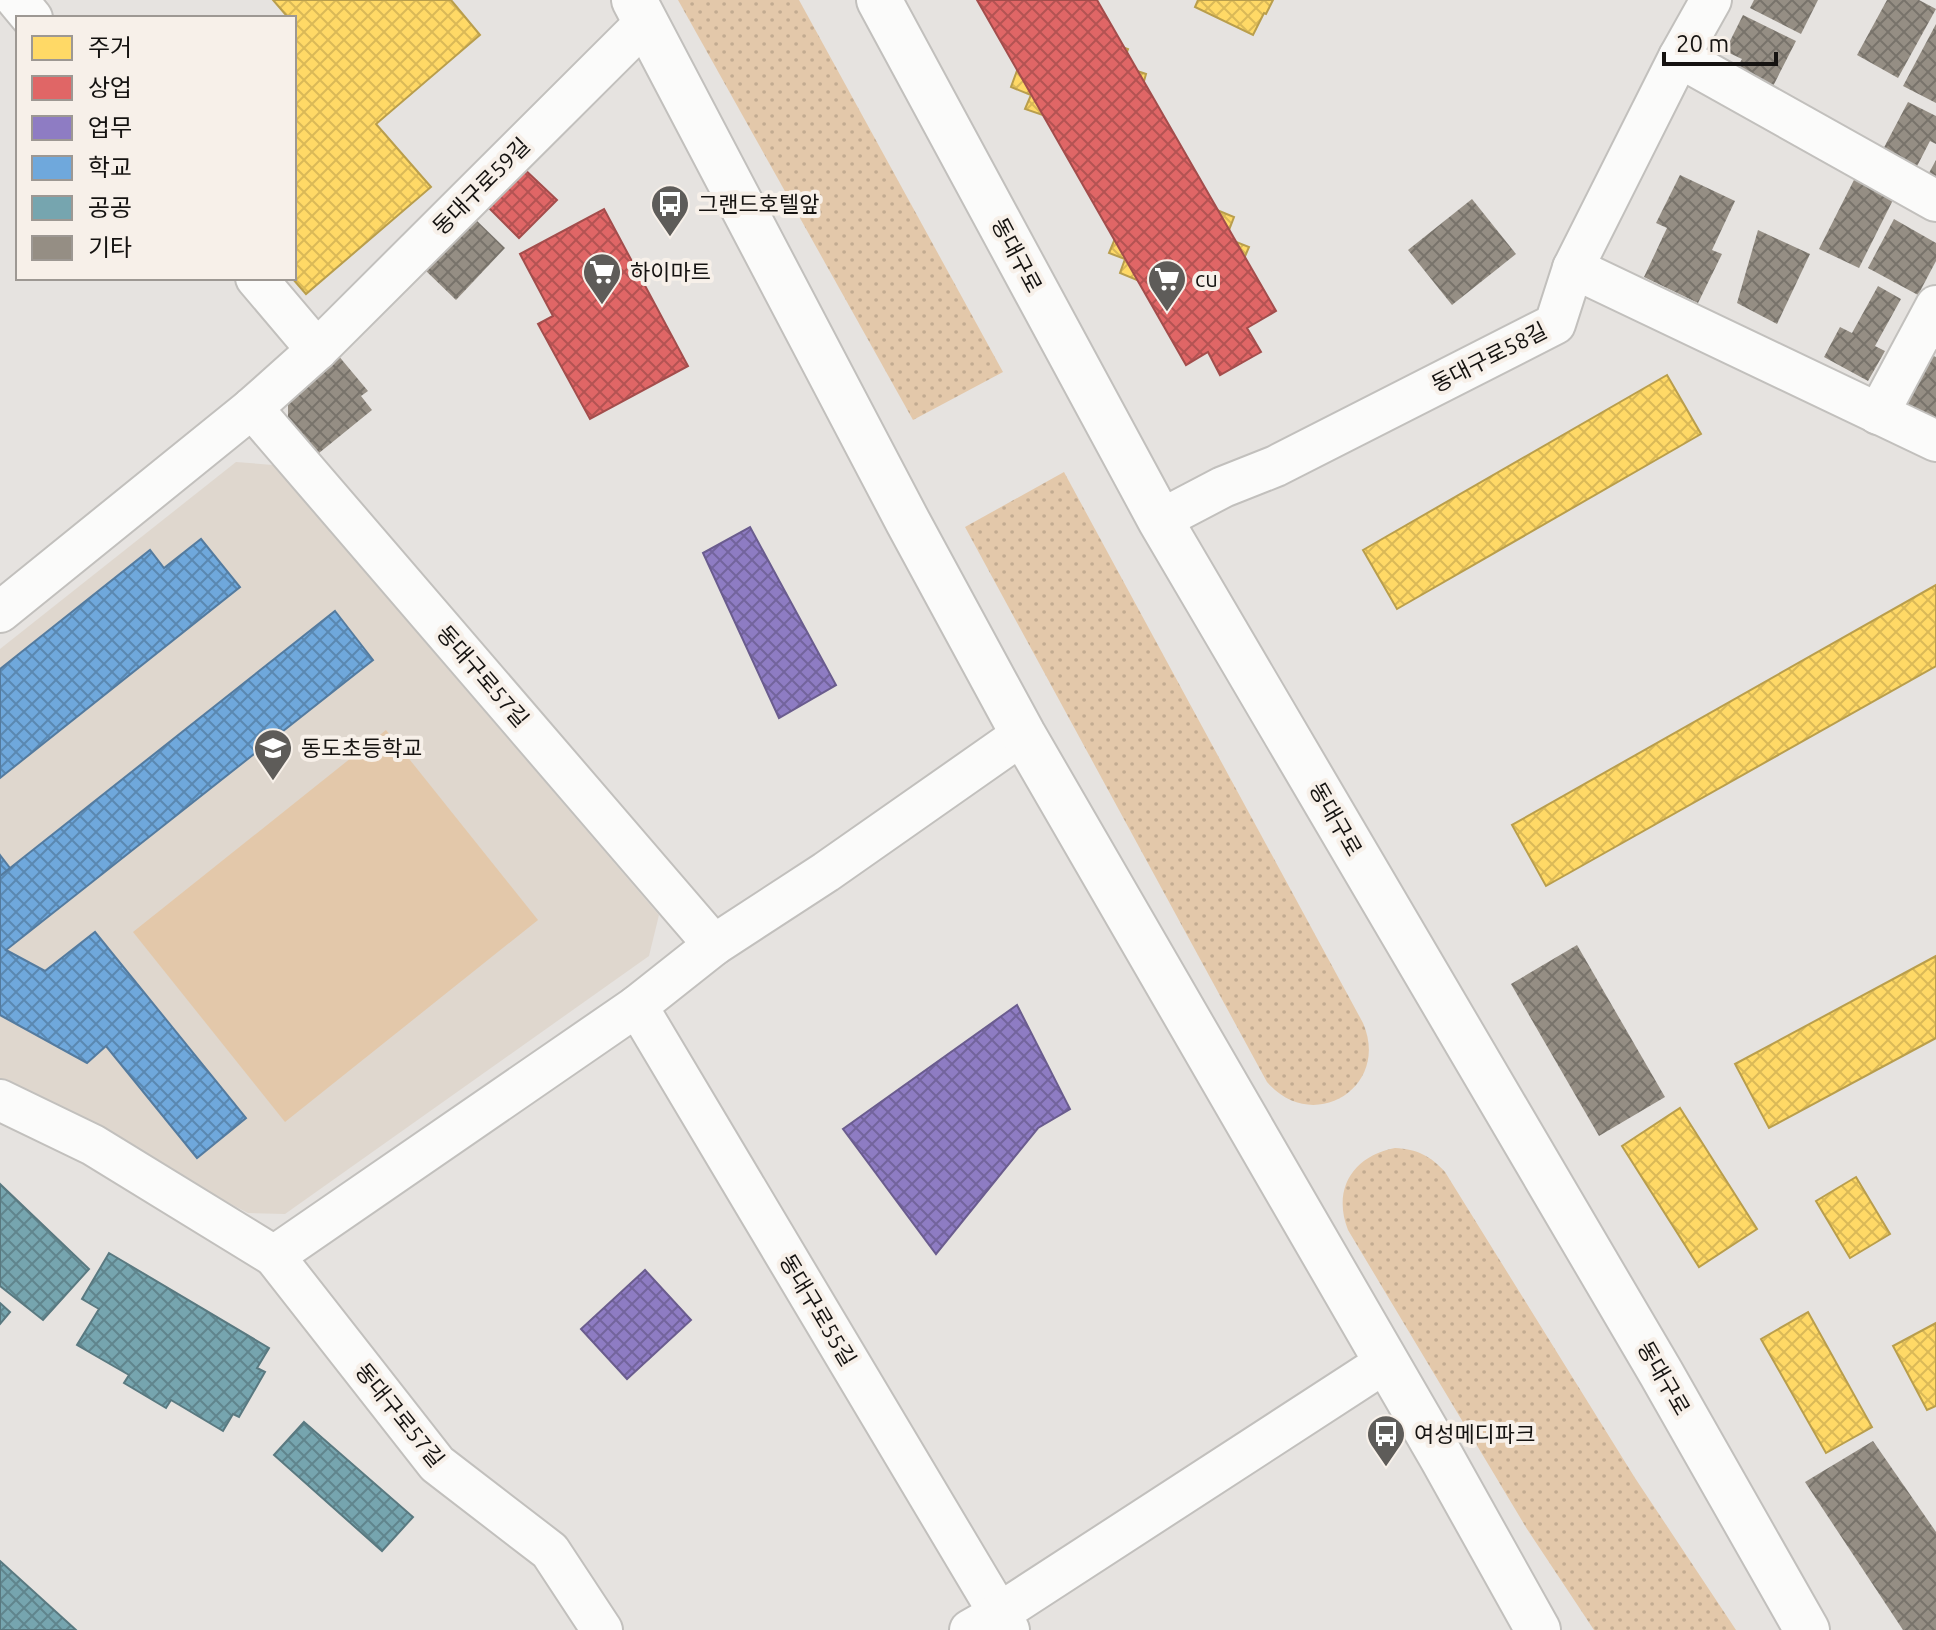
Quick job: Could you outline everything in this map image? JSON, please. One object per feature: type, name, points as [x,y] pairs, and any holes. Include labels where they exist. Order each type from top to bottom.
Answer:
[{"type":"main road","name":"동대구로","points":[[879,0],[1160,520],[1647,1347],[1807,1630]]},
{"type":"main road","points":[[640,11],[1023,734],[1442,1458],[1538,1630]]},
{"type":"street","points":[[17,0],[30,16]]},
{"type":"street","name":"동대구로58길","points":[[1160,520],[1223,487],[1276,466],[1555,324],[1573,268],[1711,0]]},
{"type":"street","name":"동대구로59길","points":[[2,606],[252,408],[317,350],[640,11]]},
{"type":"street","points":[[1679,57],[1936,201]]},
{"type":"street","points":[[1573,268],[1936,441]]},
{"type":"street","points":[[258,280],[317,350]]},
{"type":"street","points":[[1878,414],[1936,306]]},
{"type":"street","name":"동대구로57길","points":[[252,408],[714,945]]},
{"type":"street","points":[[274,1256],[637,1006],[714,945],[826,872],[1023,734]]},
{"type":"street","name":"동대구로55길","points":[[637,1006],[992,1625],[1386,1362]]},
{"type":"street","name":"동대구로57길","points":[[0,1100],[93,1145],[274,1256],[437,1464],[550,1551],[602,1630]]},
{"type":"shaded area","points":[[678,0],[799,0],[1003,372],[913,420]]},
{"type":"shaded area","name":"동도초등학교","points":[[236,462],[273,465],[659,915],[649,956],[285,1214],[248,1213],[0,1084],[0,649]]},
{"type":"shaded area","points":[[1064,472],[1363,1023],[1369,1046],[1366,1067],[1357,1084],[1342,1097],[1325,1104],[1305,1104],[1285,1097],[1267,1082],[965,527]]},
{"type":"shaded area","points":[[386,730],[538,920],[285,1122],[133,932]]},
{"type":"shaded area","points":[[1395,1148],[1423,1154],[1445,1172],[1635,1478],[1736,1630],[1594,1630],[1527,1529],[1348,1230],[1343,1201],[1350,1177],[1368,1158]]},
{"type":"building: 주거","points":[[273,0],[451,0],[480,35],[376,124],[431,187],[306,294],[294,280],[296,16],[286,15]]},
{"type":"building: 주거","points":[[1198,0],[1273,0],[1253,35],[1195,7]]},
{"type":"building: 주거","points":[[1037,16],[1128,49],[1122,66],[1146,74],[1132,124],[1119,120],[1113,139],[1025,109],[1031,95],[1011,87]]},
{"type":"building: 주거","points":[[1140,178],[1234,217],[1226,238],[1249,247],[1228,296],[1217,291],[1209,310],[1120,273],[1125,259],[1109,253]]},
{"type":"building: 주거","points":[[1667,375],[1701,434],[1397,609],[1363,550]]},
{"type":"building: 주거","points":[[1936,585],[1936,666],[1546,886],[1512,825]]},
{"type":"building: 주거","points":[[1936,956],[1936,1038],[1769,1128],[1735,1064]]},
{"type":"building: 주거","points":[[1680,1108],[1757,1229],[1699,1267],[1622,1146]]},
{"type":"building: 주거","points":[[1856,1177],[1890,1234],[1850,1258],[1816,1201]]},
{"type":"building: 주거","points":[[1808,1312],[1872,1427],[1826,1453],[1761,1339]]},
{"type":"building: 주거","points":[[1936,1323],[1936,1406],[1927,1410],[1893,1346]]},
{"type":"building: 상업","points":[[977,0],[1097,0],[1276,311],[1247,328],[1261,352],[1220,375],[1208,352],[1186,365]]},
{"type":"building: 상업","points":[[520,165],[557,200],[519,238],[483,202]]},
{"type":"building: 상업","points":[[604,209],[688,366],[590,419],[538,324],[553,316],[520,254]]},
{"type":"building: 업무","points":[[750,527],[836,685],[779,718],[703,553]]},
{"type":"building: 업무","points":[[1017,1005],[1070,1109],[1038,1128],[936,1254],[843,1129]]},
{"type":"building: 업무","points":[[645,1270],[691,1320],[627,1379],[581,1329]]},
{"type":"building: 학교","points":[[201,539],[240,587],[0,778],[0,669],[150,550],[164,568]]},
{"type":"building: 학교","points":[[335,611],[373,660],[6,950],[45,971],[95,932],[246,1118],[197,1158],[106,1046],[87,1063],[0,1015],[0,876]]},
{"type":"building: 학교","points":[[0,855],[10,868],[0,876]]},
{"type":"building: 공공","points":[[0,1184],[89,1269],[43,1320],[0,1286]]},
{"type":"building: 공공","points":[[109,1253],[269,1348],[257,1368],[265,1372],[239,1417],[233,1414],[223,1431],[171,1400],[166,1408],[124,1383],[129,1375],[77,1345],[99,1309],[82,1299]]},
{"type":"building: 공공","points":[[0,1303],[10,1312],[0,1324]]},
{"type":"building: 공공","points":[[304,1422],[413,1517],[382,1551],[274,1455]]},
{"type":"building: 공공","points":[[0,1561],[76,1630],[0,1630]]},
{"type":"building: 기타","points":[[1754,0],[1818,0],[1801,34],[1750,8]]},
{"type":"building: 기타","points":[[1887,0],[1919,0],[1936,9],[1898,78],[1857,55]]},
{"type":"building: 기타","points":[[1743,15],[1796,41],[1768,96],[1741,83],[1747,71],[1738,66],[1742,59],[1725,51]]},
{"type":"building: 기타","points":[[1936,24],[1936,103],[1903,86]]},
{"type":"building: 기타","points":[[1908,102],[1936,116],[1936,144],[1930,141],[1913,174],[1879,157]]},
{"type":"building: 기타","points":[[1936,160],[1936,191],[1923,184]]},
{"type":"building: 기타","points":[[1680,175],[1735,201],[1712,250],[1722,254],[1698,303],[1644,277],[1667,228],[1656,223]]},
{"type":"building: 기타","points":[[1856,176],[1895,196],[1859,268],[1819,249]]},
{"type":"building: 기타","points":[[1472,199],[1516,254],[1452,305],[1408,250]]},
{"type":"building: 기타","points":[[473,217],[505,248],[456,300],[424,269]]},
{"type":"building: 기타","points":[[1894,219],[1936,243],[1936,261],[1918,295],[1868,268]]},
{"type":"building: 기타","points":[[1758,230],[1810,254],[1777,324],[1737,303]]},
{"type":"building: 기타","points":[[1878,286],[1901,299],[1875,346],[1885,351],[1868,381],[1824,357],[1840,327],[1852,333]]},
{"type":"building: 기타","points":[[337,354],[368,391],[361,396],[372,410],[319,453],[288,418],[288,393]]},
{"type":"building: 기타","points":[[1929,354],[1936,357],[1936,430],[1900,412]]},
{"type":"building: 기타","points":[[1577,945],[1665,1097],[1599,1136],[1511,984]]},
{"type":"building: 기타","points":[[1873,1441],[1936,1532],[1936,1630],[1903,1630],[1805,1482]]},
{"type":"place","name":"그랜드호텔앞","points":[[670,238]]},
{"type":"place","name":"하이마트","points":[[602,306]]},
{"type":"place","name":"cu","points":[[1167,313]]},
{"type":"place","name":"동도초등학교","points":[[273,782]]},
{"type":"place","name":"여성메디파크","points":[[1386,1468]]}]
